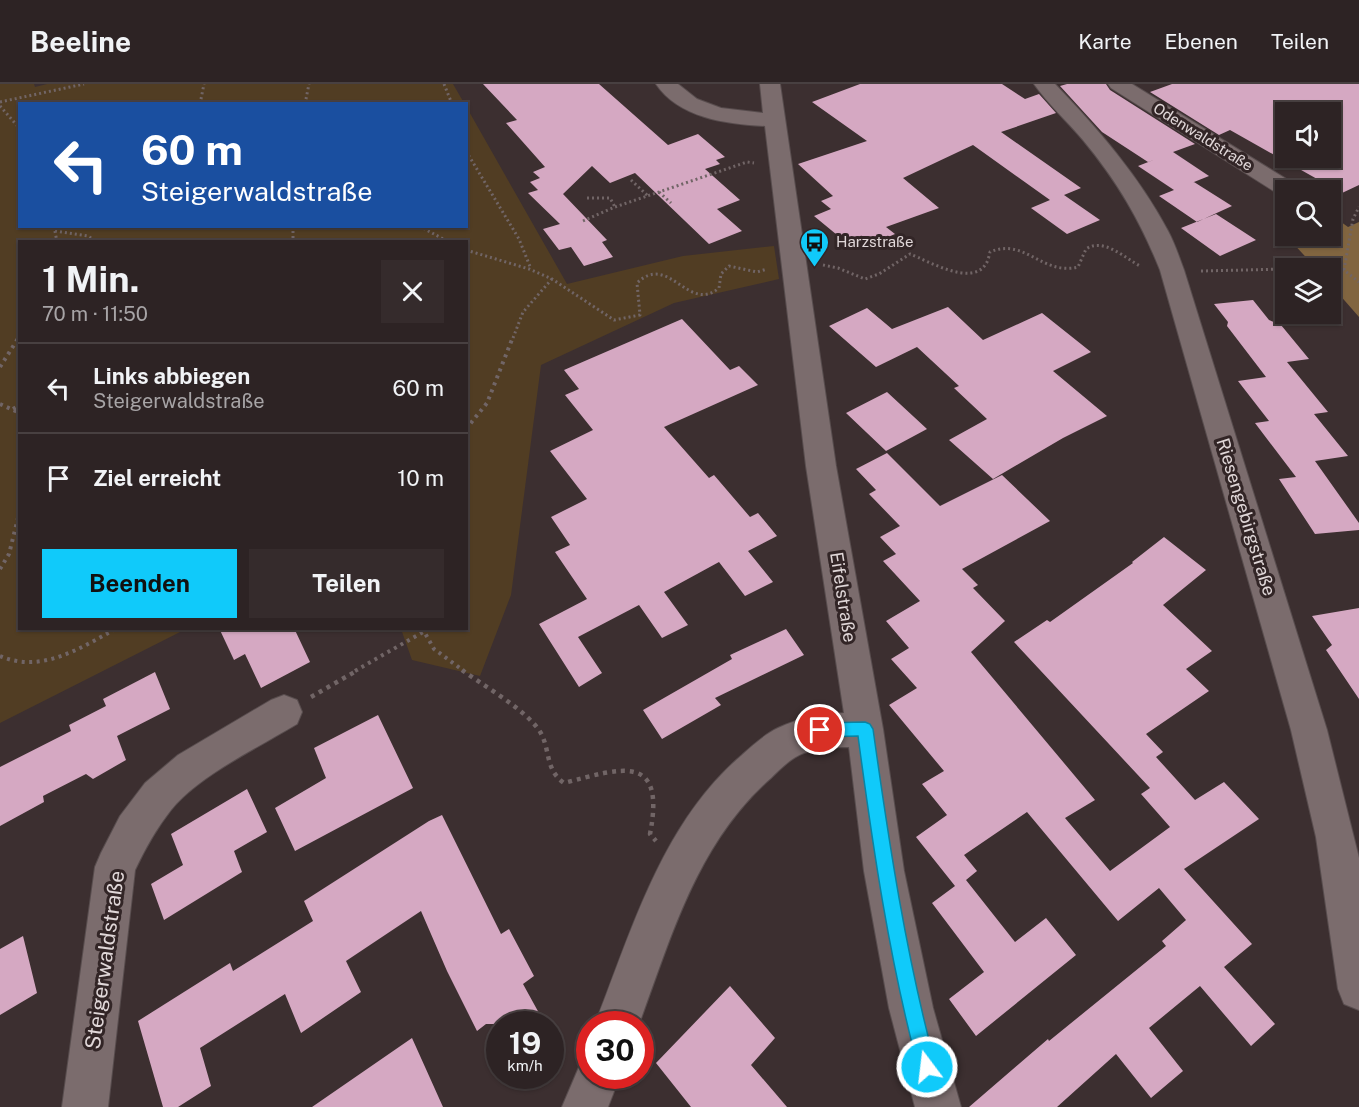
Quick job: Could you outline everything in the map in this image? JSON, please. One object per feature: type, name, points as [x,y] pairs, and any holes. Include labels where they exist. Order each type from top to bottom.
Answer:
[{"type":"street","points":[[666,84],[675,94],[704,112],[730,118],[776,120]]},
{"type":"street","name":"Eifelstraße","points":[[770,84],[821,466],[865,729],[889,894],[911,1008],[938,1107]]},
{"type":"street","name":"Riesengebirgstraße","points":[[1044,84],[1078,119],[1113,163],[1155,228],[1172,270],[1309,730],[1336,837],[1359,989]]},
{"type":"street","name":"Odenwaldstraße","points":[[1118,84],[1275,182]]},
{"type":"street","name":"Steigerwaldstraße","points":[[85,1107],[115,867],[134,830],[158,796],[191,768],[284,712]]},
{"type":"street","points":[[622,1011],[683,857],[714,807],[754,767],[790,740],[820,730],[865,729]]},
{"type":"street","points":[[585,1107],[592,1089]]},
{"type":"path","points":[[18,126],[0,104],[84,84]]},
{"type":"path","points":[[200,102],[204,84]]},
{"type":"path","points":[[305,102],[309,84]]},
{"type":"path","points":[[444,84],[451,102]]},
{"type":"path","points":[[468,155],[476,172],[527,253],[531,269]]},
{"type":"path","points":[[583,220],[747,162],[782,167]]},
{"type":"path","points":[[631,180],[648,196]]},
{"type":"path","points":[[659,192],[671,202]]},
{"type":"path","points":[[587,198],[610,198],[615,207]]},
{"type":"path","points":[[1344,270],[1349,256],[1356,209],[1359,207]]},
{"type":"path","points":[[423,228],[445,240]]},
{"type":"path","points":[[55,229],[88,236],[94,240]]},
{"type":"path","points":[[838,268],[865,279],[879,274],[910,254],[926,259],[952,273],[973,273],[983,269],[988,262],[990,252],[1005,246],[1019,249],[1060,271],[1072,270],[1078,267],[1086,249],[1091,245],[1101,245],[1145,268]]},
{"type":"path","points":[[468,251],[489,259],[531,269],[552,279],[614,320],[640,315],[642,309],[637,283],[644,276],[655,273],[668,276],[681,288],[701,294],[716,292],[720,289],[721,273],[728,266],[733,265],[757,272],[792,260]]},
{"type":"path","points":[[1193,270],[1275,269]]},
{"type":"path","points":[[1341,270],[1359,282]]},
{"type":"path","points":[[468,427],[487,403],[523,312],[552,279]]},
{"type":"path","points":[[0,367],[18,339]]},
{"type":"path","points":[[0,404],[18,412]]},
{"type":"path","points":[[13,409],[18,406]]},
{"type":"path","points":[[0,569],[9,554],[18,518]]},
{"type":"path","points":[[0,656],[23,663],[51,659],[79,648],[113,630]]},
{"type":"path","points":[[284,712],[423,630],[434,649],[528,718],[540,732],[554,776],[564,783],[626,769],[637,771],[648,781],[655,796],[650,834],[658,844],[683,857]]},
{"type":"shaded area","points":[[0,84],[34,84],[35,87],[47,84],[453,84],[463,102],[18,102],[18,228],[468,228],[468,110],[567,284],[683,256],[774,246],[779,279],[674,303],[541,365],[511,595],[480,676],[412,660],[401,630],[468,630],[468,240],[18,240],[18,630],[184,630],[0,723]]},
{"type":"shaded area","points":[[1341,222],[1348,227],[1359,222],[1359,317],[1341,296],[1341,258],[1307,258],[1296,246],[1341,246]]},
{"type":"building","points":[[483,84],[599,84],[668,145],[698,134],[725,157],[716,160],[720,164],[705,169],[740,200],[717,209],[742,231],[709,244],[635,173],[610,183],[592,166],[563,194],[607,240],[602,242],[613,257],[584,266],[571,247],[559,250],[543,229],[560,224],[528,193],[538,190],[530,182],[540,178],[533,172],[545,167],[506,123],[517,120]]},
{"type":"building","points":[[860,84],[1002,84],[1025,99],[1039,94],[1056,113],[1001,132],[1081,188],[1064,195],[1100,220],[1067,234],[1031,208],[1050,200],[973,145],[903,178],[939,208],[886,227],[895,234],[865,247],[857,240],[848,244],[814,216],[831,209],[821,201],[833,196],[798,164],[867,141],[812,102]]},
{"type":"building","points":[[1106,84],[1110,90],[1195,144],[1173,152],[1209,176],[1174,190],[1138,166],[1156,159],[1148,162],[1102,132],[1060,86]]},
{"type":"building","points":[[1172,84],[1359,84],[1359,185],[1342,193],[1341,180],[1319,180],[1298,168],[1341,168],[1341,102],[1275,102],[1275,155],[1230,130],[1219,135],[1150,92]]},
{"type":"building","points":[[1194,182],[1232,206],[1197,222],[1159,196]]},
{"type":"building","points":[[1216,214],[1256,240],[1220,256],[1181,228]]},
{"type":"building","points":[[1253,300],[1269,320],[1281,325],[1309,359],[1287,362],[1328,412],[1314,414],[1348,456],[1315,461],[1359,523],[1359,530],[1315,534],[1279,479],[1296,477],[1255,423],[1269,421],[1238,381],[1266,377],[1227,326],[1228,322],[1214,304]]},
{"type":"building","points":[[948,307],[983,340],[1042,313],[1091,352],[1053,371],[1107,416],[1063,438],[993,479],[949,440],[987,419],[954,388],[959,386],[917,347],[876,367],[829,326],[867,308],[892,329]]},
{"type":"building","points":[[682,319],[730,370],[739,366],[758,385],[664,427],[709,478],[714,475],[750,517],[758,513],[777,536],[748,551],[773,582],[745,596],[719,562],[664,592],[688,625],[662,638],[639,605],[578,637],[602,673],[579,687],[539,624],[587,599],[555,552],[570,545],[551,517],[587,499],[550,451],[593,430],[565,395],[579,389],[564,370]]},
{"type":"building","points":[[887,392],[927,429],[886,451],[846,413]]},
{"type":"building","points":[[887,453],[940,506],[1002,475],[1050,521],[962,569],[978,585],[973,588],[1005,621],[971,652],[1095,800],[1065,818],[1110,871],[1170,827],[1141,794],[1150,788],[1014,642],[1047,620],[1050,622],[1133,563],[1164,537],[1206,570],[1163,605],[1212,651],[1186,669],[1209,691],[1146,734],[1163,752],[1156,757],[1195,800],[1224,782],[1259,819],[1184,869],[1252,944],[1224,967],[1275,1024],[1251,1046],[1200,986],[1149,1028],[1183,1071],[1151,1098],[1116,1054],[1057,1107],[969,1107],[1048,1039],[1049,1041],[1166,946],[1162,941],[1186,920],[1159,888],[1118,921],[1027,812],[964,855],[977,871],[966,880],[1015,942],[1046,918],[1076,955],[976,1036],[949,999],[984,972],[932,903],[955,886],[916,837],[947,815],[922,784],[944,771],[889,705],[917,688],[891,659],[909,648],[886,621],[920,601],[883,561],[896,554],[880,537],[900,526],[869,494],[876,490],[856,469]]},
{"type":"building","points":[[1359,608],[1359,699],[1326,650],[1332,645],[1312,616]]},
{"type":"building","points":[[786,629],[804,655],[715,698],[721,705],[662,739],[643,710],[732,659],[730,655]]},
{"type":"building","points":[[220,630],[295,630],[310,662],[261,688],[245,654],[234,660]]},
{"type":"building","points":[[155,672],[170,709],[117,736],[126,760],[93,779],[86,774],[43,796],[44,802],[0,826],[0,767],[71,731],[69,725],[106,706],[103,699]]},
{"type":"building","points":[[378,715],[413,788],[295,851],[275,808],[326,778],[314,748]]},
{"type":"building","points":[[247,789],[267,832],[234,851],[242,872],[164,920],[151,884],[183,865],[171,834]]},
{"type":"building","points":[[442,815],[501,934],[509,929],[534,976],[523,984],[538,1011],[486,1011],[486,1024],[477,1031],[447,971],[421,911],[346,961],[361,992],[301,1033],[285,994],[200,1048],[211,1086],[178,1107],[163,1107],[138,1021],[230,963],[233,971],[313,921],[304,901]]},
{"type":"building","points":[[23,936],[37,993],[0,1015],[0,949]]},
{"type":"building","points":[[730,986],[775,1038],[751,1065],[787,1107],[691,1107],[656,1063]]},
{"type":"building","points":[[412,1038],[443,1107],[312,1107]]},
{"type":"place","name":"Harzstraße","points":[[815,268]]},
{"type":"route","points":[[820,730],[865,729],[884,871],[911,1008],[927,1067]]}]
